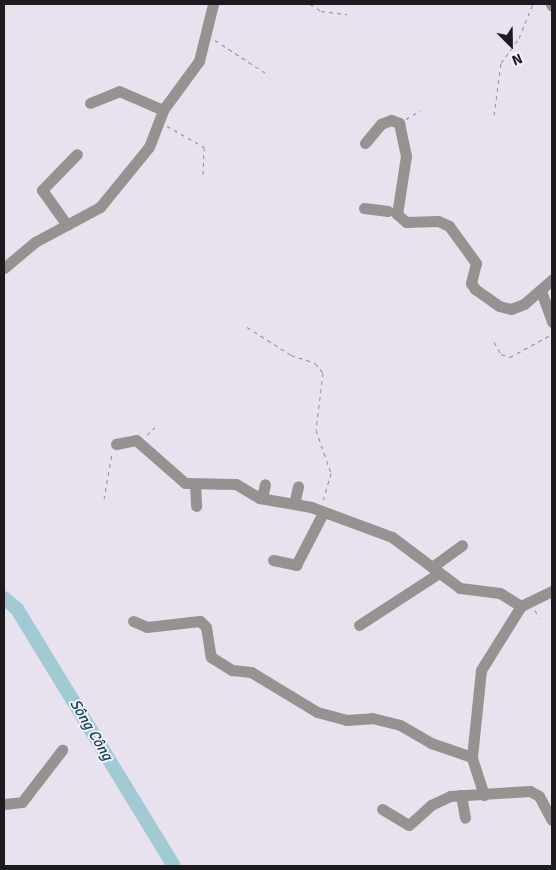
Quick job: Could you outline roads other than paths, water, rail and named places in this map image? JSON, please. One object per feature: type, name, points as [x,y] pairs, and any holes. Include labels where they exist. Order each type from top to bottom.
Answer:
[{"type":"street","points":[[4,268],[35,242],[67,225],[106,200],[149,147],[163,110],[195,69],[207,35],[213,4]]},
{"type":"street","points":[[90,103],[119,91],[163,110]]},
{"type":"street","points":[[365,143],[381,124],[391,120],[399,123],[406,156],[393,211]]},
{"type":"street","points":[[67,225],[42,190],[78,154]]},
{"type":"street","points":[[364,208],[393,211],[406,222],[438,221],[448,226],[476,263],[473,286],[499,306],[518,307],[541,291],[552,280]]},
{"type":"street","points":[[541,291],[552,322]]},
{"type":"street","points":[[116,444],[139,442],[178,480],[195,484],[236,484],[262,498],[322,512],[392,537],[460,588],[500,592],[521,606]]},
{"type":"street","points":[[195,484],[196,506]]},
{"type":"street","points":[[262,498],[266,484]]},
{"type":"street","points":[[294,504],[298,486]]},
{"type":"street","points":[[273,560],[296,565],[322,512]]},
{"type":"street","points":[[359,625],[436,570],[462,545]]},
{"type":"street","points":[[484,795],[472,757],[481,670],[521,606],[552,591]]},
{"type":"street","points":[[133,621],[147,627],[200,621],[206,627],[211,657],[232,670],[251,672],[317,712],[346,720],[372,718],[400,725],[431,743],[472,757]]},
{"type":"street","points":[[4,804],[22,802],[62,750]]},
{"type":"street","points":[[382,810],[409,825],[431,805],[461,795],[535,792],[552,820]]},
{"type":"street","points":[[461,795],[465,818]]},
{"type":"waterway","name":"Sông Công","points":[[4,598],[17,609],[174,866]]}]
